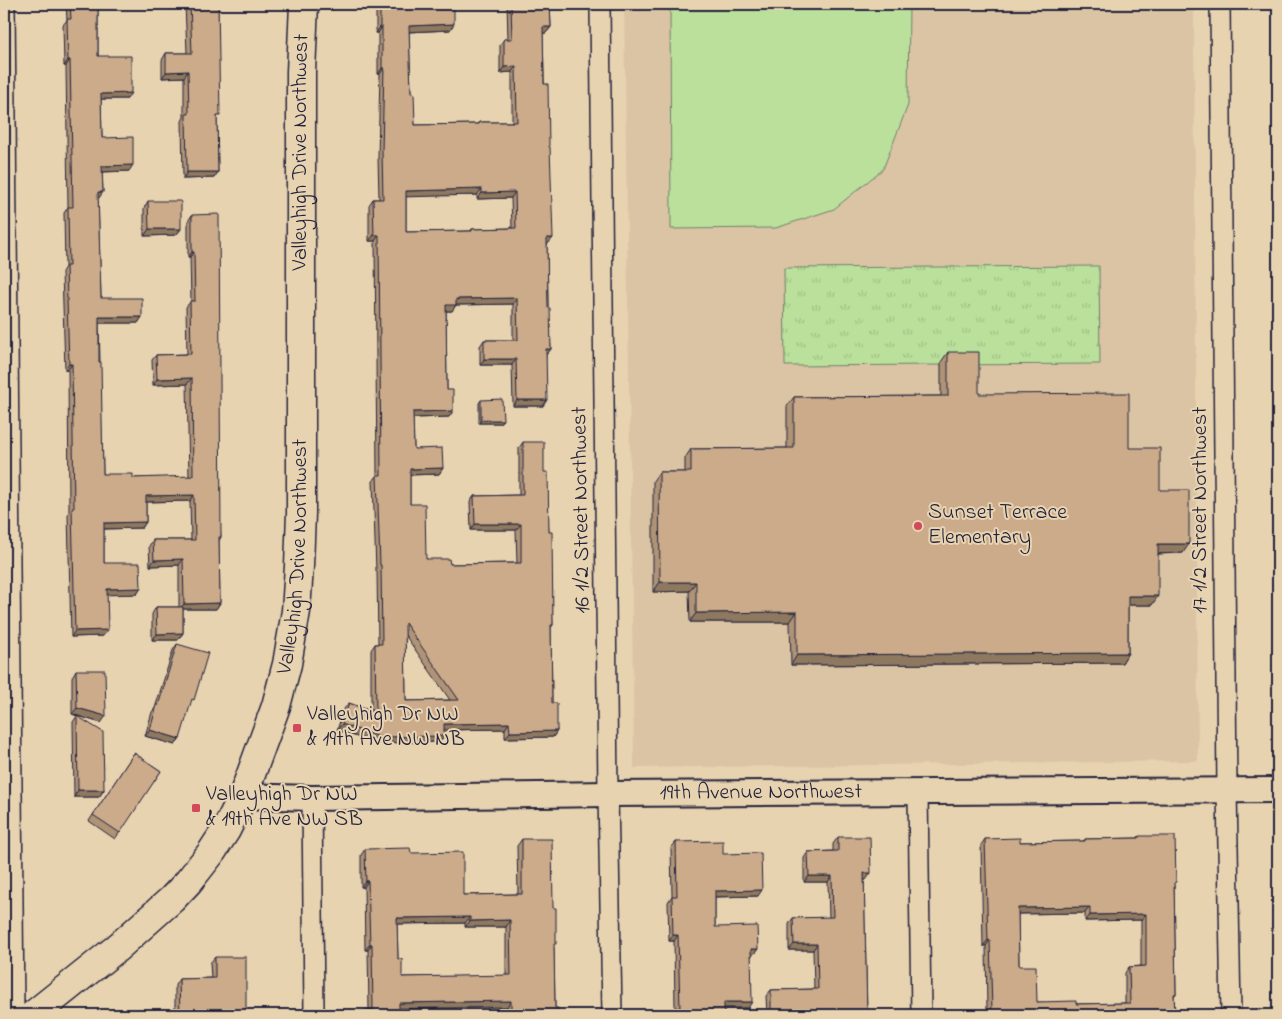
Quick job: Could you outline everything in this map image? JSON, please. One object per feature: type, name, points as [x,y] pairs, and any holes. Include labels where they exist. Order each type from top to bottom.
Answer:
[{"type":"main road","name":"Valleyhigh Drive Northwest","points":[[32,1015],[117,948],[172,899],[189,881],[226,830],[243,796],[276,706],[287,664],[296,611],[299,566],[301,513],[301,72],[304,4]]},
{"type":"street","points":[[5,4],[14,1015]]},
{"type":"street","name":"16 1/2 Street Northwest","points":[[600,4],[612,1015]]},
{"type":"street","name":"17 1/2 Street Northwest","points":[[1220,4],[1227,790],[1231,1015]]},
{"type":"street","name":"19th Avenue Northwest","points":[[243,796],[312,798],[608,794],[1278,790]]},
{"type":"street","points":[[918,793],[921,1015]]},
{"type":"street","points":[[312,798],[314,1015]]},
{"type":"shaded area","points":[[624,4],[1194,4],[1198,761],[634,768]]},
{"type":"green space","points":[[670,4],[909,4],[908,105],[883,169],[834,209],[776,228],[671,229]]},
{"type":"green space","points":[[1099,266],[1100,364],[785,366],[784,268]]},
{"type":"building","points":[[70,4],[98,4],[98,56],[131,56],[131,93],[101,94],[102,138],[133,137],[133,165],[102,166],[103,192],[98,192],[101,298],[142,298],[142,317],[99,317],[103,474],[133,474],[133,478],[193,476],[192,378],[157,379],[156,355],[191,354],[190,301],[195,301],[192,215],[219,214],[220,603],[184,604],[183,559],[154,560],[153,540],[195,540],[194,495],[146,496],[146,522],[104,523],[104,563],[140,563],[141,588],[107,589],[108,630],[75,631],[72,508],[74,508],[72,364],[69,364],[66,266],[69,266],[68,207],[73,207],[70,60],[68,60],[67,19],[71,19]]},
{"type":"building","points":[[190,4],[218,4],[220,116],[217,116],[218,172],[187,172],[186,114],[189,114],[188,71],[166,72],[166,53],[192,53]]},
{"type":"building","points":[[380,4],[454,4],[454,24],[409,26],[411,93],[414,93],[415,125],[517,122],[516,66],[504,67],[504,39],[512,39],[511,4],[550,4],[551,27],[543,27],[544,84],[548,84],[553,238],[547,238],[548,308],[550,308],[551,349],[546,349],[547,400],[517,400],[516,359],[484,359],[484,340],[518,340],[517,298],[456,299],[456,305],[446,305],[447,390],[453,390],[453,411],[413,412],[414,449],[442,448],[443,468],[410,469],[410,504],[425,504],[426,559],[449,559],[450,564],[521,563],[521,524],[475,524],[474,496],[523,495],[523,442],[544,442],[544,472],[548,472],[549,532],[552,532],[552,703],[557,703],[557,731],[510,732],[509,723],[444,724],[444,736],[380,737],[342,724],[349,703],[376,713],[375,644],[382,644],[377,475],[381,475],[379,235],[374,235],[373,199],[383,199],[384,68],[382,68],[382,27],[380,27]],"holes":[[[482,189],[482,193],[515,192],[516,228],[406,232],[406,191]],[[405,623],[459,700],[406,701]]]},
{"type":"building","points":[[148,201],[181,201],[181,229],[149,229]]},
{"type":"building","name":"Sunset Terrace Elementary","points":[[948,352],[979,352],[979,394],[1129,393],[1129,448],[1160,448],[1160,490],[1189,490],[1189,544],[1158,544],[1158,596],[1128,596],[1128,653],[797,655],[797,612],[696,613],[696,582],[660,582],[659,472],[691,472],[691,449],[794,448],[794,397],[948,396]]},
{"type":"building","points":[[502,399],[503,420],[481,420],[481,400]]},
{"type":"building","points":[[156,607],[183,607],[183,633],[157,634]]},
{"type":"building","points":[[177,644],[208,653],[180,739],[150,730]]},
{"type":"building","points":[[76,670],[105,670],[106,716],[77,708]]},
{"type":"building","points":[[77,716],[103,732],[104,790],[78,790]]},
{"type":"building","points":[[134,753],[161,771],[120,833],[93,815]]},
{"type":"building","points":[[1139,836],[1175,836],[1175,1015],[987,1015],[987,1010],[992,1010],[985,839],[1020,838],[1020,842],[1139,838]],"holes":[[[1090,907],[1090,915],[1146,914],[1146,966],[1129,967],[1130,1003],[1076,1004],[1076,1001],[1037,1002],[1036,966],[1019,966],[1018,908]]]},
{"type":"building","points":[[838,837],[870,837],[871,873],[864,873],[867,1015],[771,1015],[771,990],[818,989],[817,944],[794,944],[793,918],[833,917],[832,876],[809,876],[808,852],[838,851]]},
{"type":"building","points":[[522,839],[552,839],[553,908],[556,908],[556,944],[554,944],[555,1008],[558,1008],[558,1015],[511,1015],[511,1001],[399,1003],[399,1015],[365,1015],[365,1010],[373,1010],[372,944],[370,944],[365,849],[410,848],[411,853],[463,852],[463,895],[522,894]],"holes":[[[470,917],[470,921],[510,920],[511,975],[402,977],[402,959],[398,959],[397,918]]]},
{"type":"building","points":[[723,841],[723,854],[761,853],[762,890],[715,891],[715,927],[757,926],[758,949],[751,949],[752,1002],[724,1002],[724,1015],[676,1015],[675,1008],[680,1008],[678,935],[673,935],[672,896],[677,896],[676,842]]},
{"type":"building","points":[[215,957],[246,957],[246,1015],[180,1015],[179,979],[215,978]]},
{"type":"place","name":"Sunset Terrace Elementary","points":[[918,526]]},
{"type":"place","name":"Valleyhigh Dr NW & 19th Ave NW NB","points":[[297,728]]},
{"type":"place","name":"Valleyhigh Dr NW & 19th Ave NW SB","points":[[196,808]]}]
